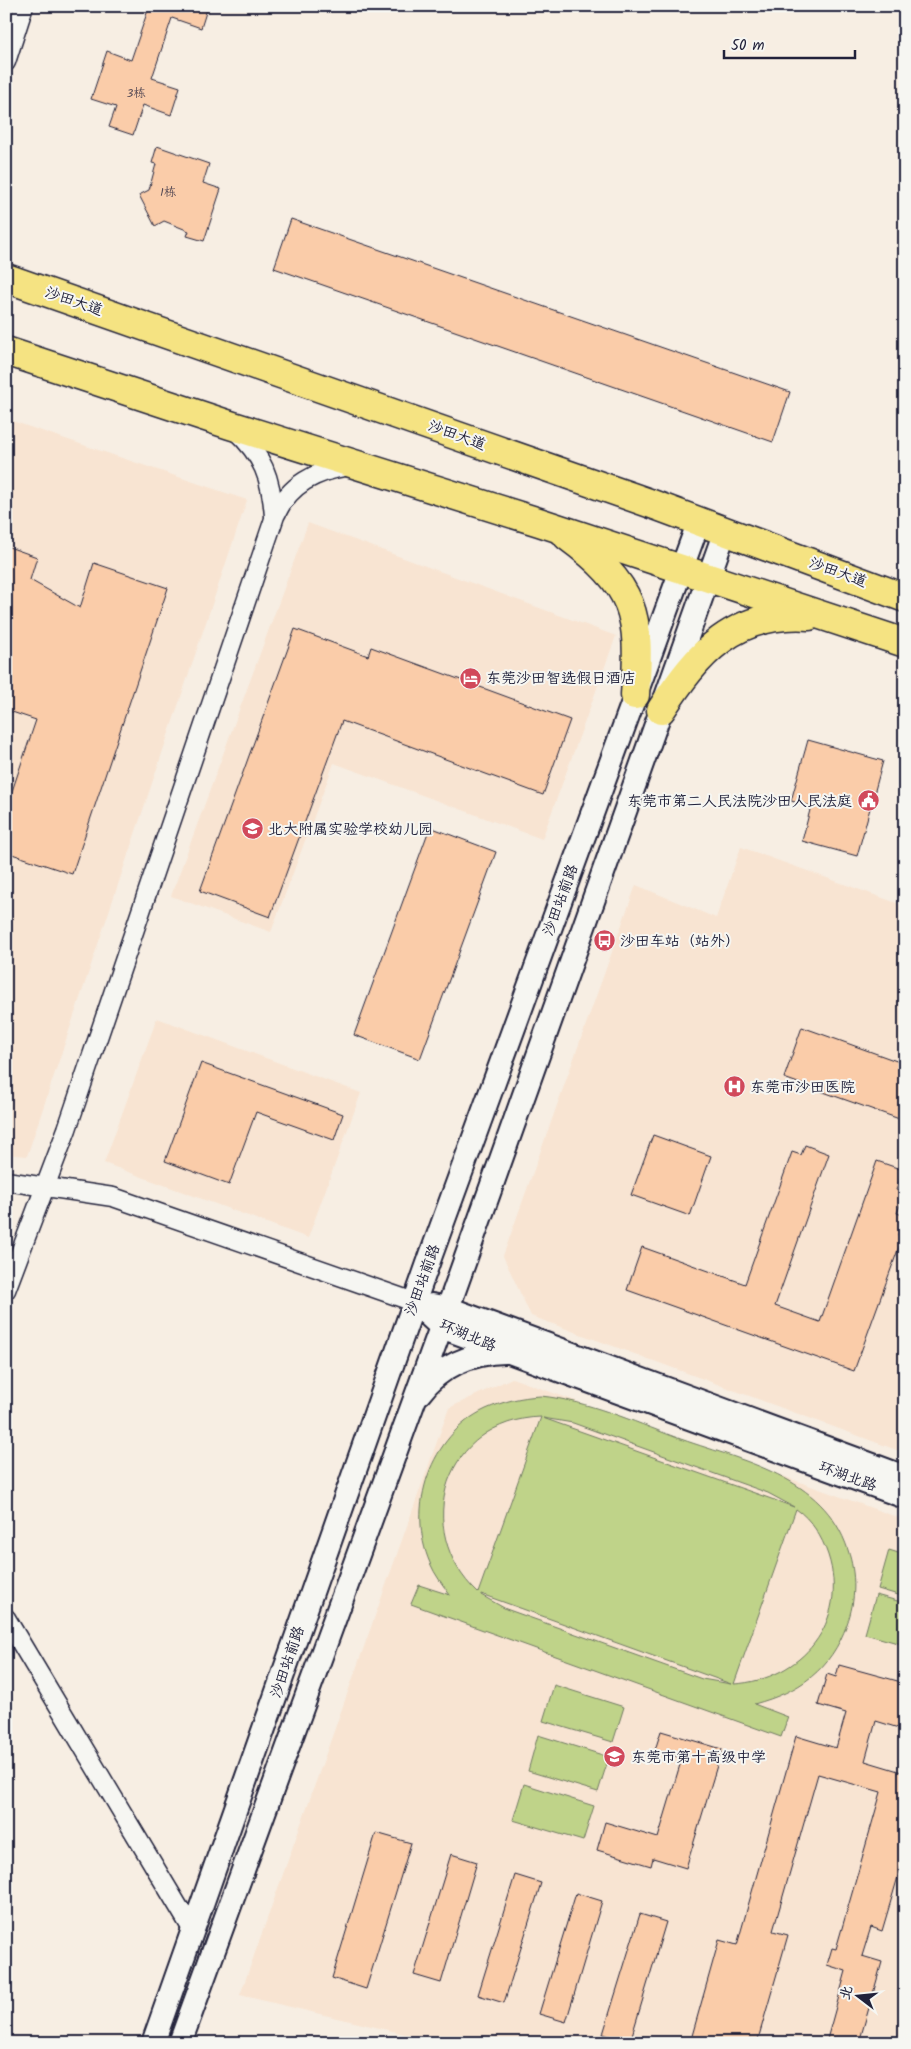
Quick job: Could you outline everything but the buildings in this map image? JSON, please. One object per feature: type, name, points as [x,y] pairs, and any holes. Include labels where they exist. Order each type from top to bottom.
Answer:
[{"type":"main road","name":"沙田大道","points":[[6,278],[698,521],[905,598]]},
{"type":"main road","points":[[6,351],[230,425],[539,522],[905,643]]},
{"type":"main road","points":[[539,522],[565,535],[584,549],[617,582],[631,605],[638,651],[635,695]]},
{"type":"main road","points":[[661,710],[685,674],[704,653],[711,646],[737,629],[767,620],[798,616],[829,618]]},
{"type":"street","points":[[6,62],[24,6]]},
{"type":"street","points":[[230,425],[248,442],[262,460],[269,480],[274,516]]},
{"type":"street","points":[[6,1290],[47,1186],[274,516],[281,502],[309,476],[327,469],[355,465]]},
{"type":"street","name":"沙田站前路","points":[[153,2043],[414,1302],[698,521]]},
{"type":"street","name":"沙田站前路","points":[[180,2043],[444,1317],[725,531]]},
{"type":"street","points":[[6,1182],[47,1186],[113,1197],[414,1302]]},
{"type":"street","name":"环湖北路","points":[[414,1302],[509,1352],[905,1497]]},
{"type":"street","name":"环湖北路","points":[[444,1317],[905,1476]]},
{"type":"street","points":[[412,1404],[426,1386],[443,1370],[464,1359],[486,1353],[509,1352]]},
{"type":"street","points":[[6,1618],[192,1931]]},
{"type":"shaded area","points":[[6,419],[247,500],[27,1156],[6,1154]]},
{"type":"shaded area","name":"东莞沙田智选假日酒店","points":[[308,523],[616,636],[542,839],[334,763],[271,932],[171,896]]},
{"type":"shaded area","name":"东莞市沙田医院","points":[[741,847],[905,906],[905,1453],[531,1316],[503,1256],[636,885],[716,918]]},
{"type":"shaded area","points":[[157,1018],[361,1093],[308,1238],[104,1163]]},
{"type":"shaded area","name":"东莞市第十高级中学","points":[[512,1378],[905,1520],[905,2043],[443,2043],[240,1995],[449,1408]]},
{"type":"green space","points":[[541,1396],[593,1407],[777,1474],[800,1488],[820,1504],[836,1525],[848,1550],[854,1578],[850,1615],[832,1654],[811,1677],[785,1693],[754,1704],[788,1717],[781,1737],[411,1604],[419,1585],[450,1595],[430,1563],[423,1542],[422,1497],[428,1475],[437,1455],[450,1436],[467,1421],[486,1409],[520,1398]],"holes":[[[541,1417],[478,1593],[457,1567],[446,1539],[443,1510],[448,1482],[461,1457],[481,1437],[508,1423]],[[543,1418],[573,1423],[768,1493],[794,1507]],[[796,1509],[815,1529],[828,1555],[833,1580],[832,1603],[826,1624],[814,1643],[799,1659],[780,1672],[758,1680],[734,1684]],[[481,1594],[731,1684],[702,1679],[506,1609]]]},
{"type":"green space","points":[[889,1550],[905,1555],[905,1597],[878,1589]]},
{"type":"green space","points":[[876,1595],[905,1603],[905,1645],[865,1634]]},
{"type":"green space","points":[[554,1685],[624,1707],[613,1742],[543,1721]]},
{"type":"green space","points":[[538,1735],[609,1757],[598,1792],[528,1771]]},
{"type":"green space","points":[[524,1784],[594,1806],[583,1841],[513,1820]]},
{"type":"place","name":"东莞沙田智选假日酒店","points":[[470,678]]},
{"type":"place","name":"东莞市第二人民法院沙田人民法庭","points":[[868,801]]},
{"type":"place","name":"北大附属实验学校幼儿园","points":[[252,829]]},
{"type":"place","name":"沙田车站（站外）","points":[[604,941]]},
{"type":"place","name":"东莞市沙田医院","points":[[734,1087]]},
{"type":"place","name":"东莞市第十高级中学","points":[[615,1757]]}]
